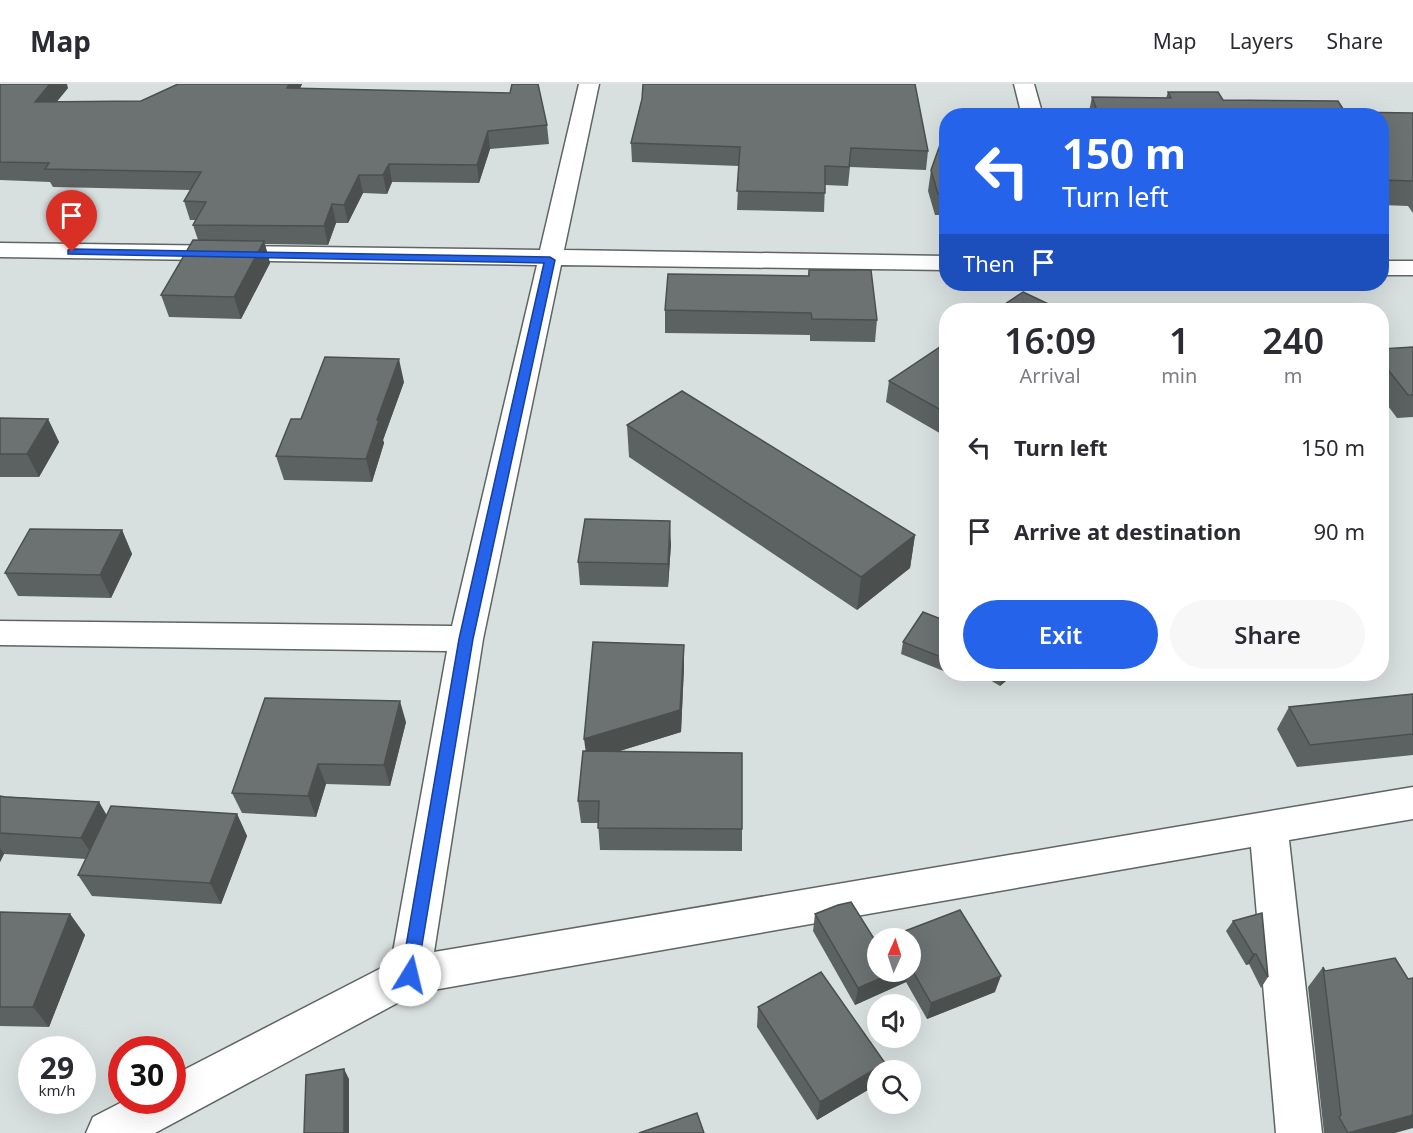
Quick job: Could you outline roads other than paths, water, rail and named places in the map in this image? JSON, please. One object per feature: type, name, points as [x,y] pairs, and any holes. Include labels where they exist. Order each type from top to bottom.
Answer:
[{"type":"street","points":[[410,975],[466,639],[589,84]]},
{"type":"street","points":[[1024,84],[1031,108]]},
{"type":"street","points":[[0,250],[550,260],[939,264]]},
{"type":"street","points":[[1389,268],[1413,268]]},
{"type":"street","points":[[0,633],[466,639]]},
{"type":"street","points":[[186,1092],[410,975],[1268,826],[1413,803]]},
{"type":"street","points":[[1268,826],[1299,1133]]},
{"type":"street","points":[[108,1133],[144,1114]]}]
